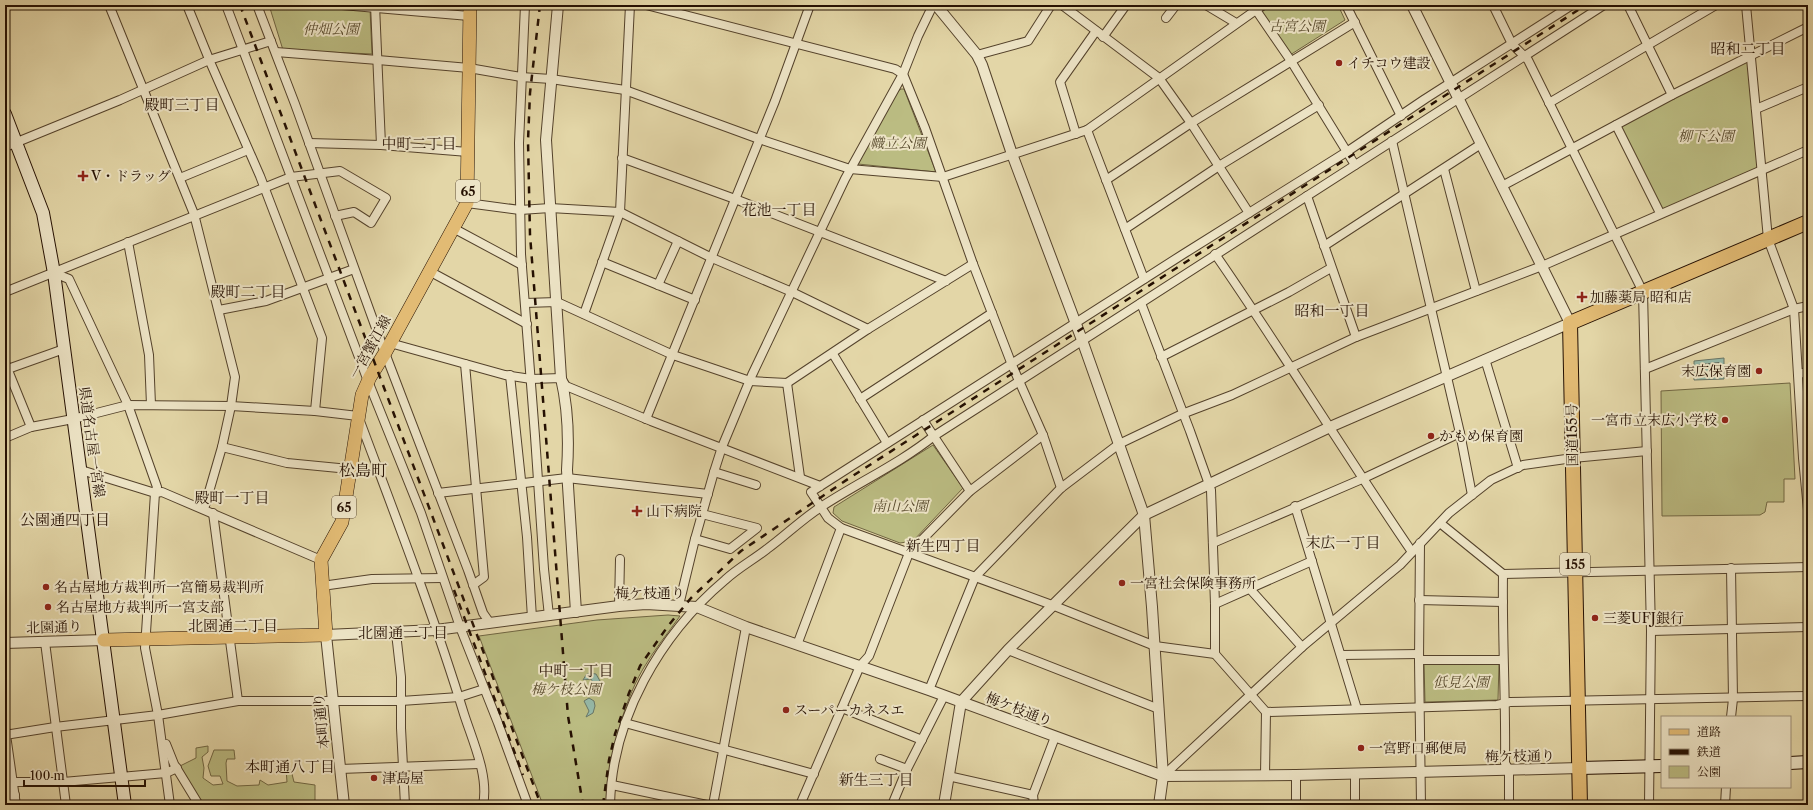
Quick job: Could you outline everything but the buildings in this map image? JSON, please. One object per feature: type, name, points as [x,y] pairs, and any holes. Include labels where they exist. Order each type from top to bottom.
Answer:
[{"type":"highway","points":[[1570,323],[1808,222]]},
{"type":"highway","name":"国道155号","points":[[1570,323],[1580,805]]},
{"type":"main road","name":"一宮蟹江線","points":[[321,560],[342,522],[362,394],[467,203],[470,10]]},
{"type":"main road","name":"県道名古屋一宮線","points":[[5,114],[43,213],[54,273],[125,805]]},
{"type":"main road","points":[[104,640],[326,635],[321,560]]},
{"type":"main road","points":[[1791,763],[1808,762]]},
{"type":"main road","points":[[1580,768],[1656,767]]},
{"type":"street","points":[[109,5],[194,214],[235,377],[231,406],[222,447],[204,509]]},
{"type":"street","points":[[187,5],[264,187],[322,338],[315,411]]},
{"type":"street","points":[[226,5],[368,381],[421,513],[442,578],[528,805]]},
{"type":"street","points":[[257,5],[310,144],[354,269],[387,348],[438,493],[483,613],[490,623]]},
{"type":"street","points":[[342,5],[470,10]]},
{"type":"street","points":[[525,5],[519,143],[522,266],[544,569],[549,616]]},
{"type":"street","points":[[558,5],[546,140],[561,378],[565,395],[568,449],[567,478],[576,612]]},
{"type":"street","points":[[584,314],[620,212],[630,5]]},
{"type":"street","points":[[646,5],[895,69],[903,74],[925,128],[973,264],[1012,365],[1020,380],[1043,435],[1061,488]]},
{"type":"street","points":[[646,419],[712,258],[810,5]]},
{"type":"street","points":[[679,605],[695,539],[714,472],[722,447],[750,381],[850,169],[874,129],[903,74],[918,36],[934,5],[977,55],[982,65],[1012,154],[1076,323],[1144,515],[1155,646],[1163,776],[1159,805]]},
{"type":"street","points":[[977,55],[1028,41],[1051,5]]},
{"type":"street","points":[[1062,5],[1159,78],[1191,123],[1249,213]]},
{"type":"street","points":[[1103,37],[1126,5]]},
{"type":"street","points":[[1166,18],[1176,5]]},
{"type":"street","points":[[1206,5],[1236,23]]},
{"type":"street","points":[[1346,5],[1401,116]]},
{"type":"street","points":[[944,805],[961,702],[1008,650],[1052,605],[1144,515],[1330,427],[1570,323],[1412,5]]},
{"type":"street","points":[[1493,5],[1512,44],[1528,60],[1643,292],[1651,631],[1651,701],[1656,767],[1649,805]]},
{"type":"street","points":[[1215,654],[1155,646],[1052,605],[841,528],[828,518],[811,492],[1012,365],[1144,279],[1348,151],[1451,82],[1572,5]]},
{"type":"street","points":[[610,805],[615,763],[625,723],[648,671],[658,654],[696,607],[725,579],[821,507],[912,454],[934,436],[1020,380],[1604,5]]},
{"type":"street","points":[[1628,5],[1672,95]]},
{"type":"street","points":[[1549,102],[1716,5]]},
{"type":"street","points":[[1746,5],[1763,169],[1768,239],[1794,309],[1798,374],[1805,440],[1808,510]]},
{"type":"street","points":[[375,6],[382,145]]},
{"type":"street","points":[[276,52],[469,68],[521,77],[552,78],[625,90],[759,139],[850,169],[943,177],[1087,130],[1236,23],[1260,8],[1291,61],[1348,151],[1355,165]]},
{"type":"street","points":[[1106,180],[1191,123],[1355,22]]},
{"type":"street","points":[[1502,186],[1672,95],[1808,27]]},
{"type":"street","points":[[1076,134],[1060,82],[1096,31]]},
{"type":"street","points":[[5,147],[144,90],[209,60],[271,41]]},
{"type":"street","points":[[1756,108],[1808,87]]},
{"type":"street","points":[[1124,229],[1219,166],[1319,105]]},
{"type":"street","points":[[1616,125],[1660,213]]},
{"type":"street","points":[[1087,130],[1144,279]]},
{"type":"street","points":[[1392,141],[1460,433],[1472,495]]},
{"type":"street","points":[[310,144],[382,145],[468,152]]},
{"type":"street","points":[[1324,246],[1481,144]]},
{"type":"street","points":[[180,178],[248,150]]},
{"type":"street","points":[[929,690],[975,577],[1061,488],[1119,444],[1182,414],[1232,395],[1292,368],[1356,337],[1542,266],[1660,213],[1808,150]]},
{"type":"street","points":[[622,158],[735,199],[946,281]]},
{"type":"street","points":[[1444,169],[1476,291]]},
{"type":"street","points":[[5,292],[194,214],[290,177],[340,171],[386,198],[371,223],[354,212],[335,216]]},
{"type":"street","points":[[1307,196],[1356,337]]},
{"type":"street","points":[[467,203],[520,210],[550,208],[620,212],[712,258],[792,292],[868,329]]},
{"type":"street","points":[[453,228],[522,266]]},
{"type":"street","points":[[658,285],[678,241]]},
{"type":"street","points":[[128,242],[149,355],[151,405]]},
{"type":"street","points":[[1215,254],[1292,368],[1362,479],[1412,552]]},
{"type":"street","points":[[602,262],[695,300]]},
{"type":"street","points":[[525,303],[556,302],[673,355],[750,381],[787,383],[833,354],[868,329],[973,264]]},
{"type":"street","points":[[1162,357],[1289,292],[1331,268]]},
{"type":"street","points":[[219,310],[266,301],[354,269]]},
{"type":"street","points":[[430,271],[527,324]]},
{"type":"street","points":[[54,273],[69,280],[128,405],[157,487],[155,493],[145,639],[158,715],[170,805]]},
{"type":"street","points":[[1141,303],[1211,490],[1215,604],[1215,654],[1266,712],[1266,775]]},
{"type":"street","points":[[1645,369],[1794,309],[1808,306]]},
{"type":"street","points":[[860,399],[992,313]]},
{"type":"street","points":[[31,427],[6,367],[64,348]]},
{"type":"street","points":[[387,348],[465,364],[531,380],[561,378]]},
{"type":"street","points":[[833,354],[887,443]]},
{"type":"street","points":[[1485,359],[1518,468]]},
{"type":"street","points":[[465,364],[484,577],[473,585]]},
{"type":"street","points":[[1798,374],[1808,372]]},
{"type":"street","points":[[510,376],[527,537],[532,618]]},
{"type":"street","points":[[561,378],[566,386],[646,419],[800,477],[820,486]]},
{"type":"street","points":[[787,383],[800,477]]},
{"type":"street","points":[[5,438],[31,427],[73,419],[128,405],[231,406],[315,411],[358,416],[412,560],[459,697],[485,780],[485,796],[483,805]]},
{"type":"street","points":[[924,420],[970,491]]},
{"type":"street","points":[[1212,543],[1295,506],[1362,479],[1460,433]]},
{"type":"street","points":[[800,805],[860,666],[869,656],[909,553],[970,491],[1043,435]]},
{"type":"street","points":[[222,447],[287,462],[350,469]]},
{"type":"street","points":[[1163,776],[1250,694],[1331,621],[1400,565],[1440,522],[1491,480],[1523,465],[1573,458],[1647,451]]},
{"type":"street","points":[[80,470],[155,493],[162,492],[321,560]]},
{"type":"street","points":[[714,472],[756,485]]},
{"type":"street","points":[[438,493],[477,490],[567,478],[708,494]]},
{"type":"street","points":[[1295,506],[1342,655],[1357,709]]},
{"type":"street","points":[[212,513],[238,701]]},
{"type":"street","points":[[695,539],[730,549],[757,528],[702,514]]},
{"type":"street","points":[[1440,522],[1503,574],[1808,567]]},
{"type":"street","points":[[797,645],[841,528]]},
{"type":"street","points":[[1420,543],[1419,657],[1421,805]]},
{"type":"street","points":[[619,606],[620,559]]},
{"type":"street","points":[[1215,604],[1312,561]]},
{"type":"street","points":[[1731,568],[1733,699],[1731,716]]},
{"type":"street","points":[[1503,574],[1503,660],[1506,704],[1505,763],[1509,770],[1509,805]]},
{"type":"street","points":[[322,586],[372,580],[417,577],[442,578]]},
{"type":"street","points":[[1250,589],[1302,647]]},
{"type":"street","points":[[1419,600],[1503,602]]},
{"type":"street","name":"梅ケ枝通り","points":[[460,627],[619,606],[646,604],[696,607],[746,627],[929,690],[1163,776],[1355,774],[1580,768]]},
{"type":"street","points":[[326,635],[436,630],[460,627]]},
{"type":"street","points":[[713,805],[746,627]]},
{"type":"street","points":[[1651,631],[1808,627]]},
{"type":"street","points":[[396,632],[401,677],[405,805]]},
{"type":"street","name":"本町通り","points":[[326,635],[344,805]]},
{"type":"street","name":"北園通り","points":[[5,643],[104,640]]},
{"type":"street","points":[[45,642],[66,805]]},
{"type":"street","points":[[1008,650],[1158,709]]},
{"type":"street","points":[[1342,655],[1503,660]]},
{"type":"street","points":[[16,805],[5,733],[158,715],[238,701],[401,701],[459,697],[484,689]]},
{"type":"street","points":[[892,805],[907,769],[944,696]]},
{"type":"street","points":[[1266,712],[1808,696]]},
{"type":"street","points":[[842,708],[922,740]]},
{"type":"street","points":[[158,715],[168,753],[199,805]]},
{"type":"street","points":[[625,723],[814,774]]},
{"type":"street","points":[[1034,805],[1033,795],[1055,737]]},
{"type":"street","points":[[880,759],[907,769]]},
{"type":"street","points":[[340,769],[404,768],[479,764]]},
{"type":"street","points":[[13,782],[63,782],[166,773],[177,768]]},
{"type":"street","points":[[1355,774],[1355,805]]},
{"type":"street","points":[[1296,775],[1296,805]]},
{"type":"street","points":[[948,776],[1033,795]]},
{"type":"street","points":[[612,786],[707,805]]},
{"type":"street","points":[[1725,805],[1726,788]]},
{"type":"street","points":[[5,796],[15,795]]},
{"type":"green space","name":"仲畑公園","points":[[269,5],[330,5],[370,9],[372,54],[283,50]]},
{"type":"green space","name":"古宮公園","points":[[1271,5],[1338,5],[1345,20],[1290,55],[1262,12]]},
{"type":"green space","name":"柳下公園","points":[[1750,56],[1761,168],[1660,212],[1618,125]]},
{"type":"green space","name":"幟立公園","points":[[904,89],[936,172],[858,164],[897,92]]},
{"type":"green space","points":[[1790,383],[1795,479],[1784,479],[1784,502],[1767,502],[1765,512],[1760,515],[1662,516],[1661,391]]},
{"type":"green space","name":"南山公園","points":[[933,445],[963,488],[913,541],[900,543],[842,521],[833,513],[834,507]]},
{"type":"green space","name":"梅ケ枝公園","points":[[668,615],[680,616],[647,662],[635,684],[622,717],[613,753],[606,805],[543,805],[479,636],[597,620]]},
{"type":"green space","name":"低見公園","points":[[1424,663],[1499,663],[1498,700],[1425,702]]},
{"type":"green space","points":[[208,746],[208,752],[202,757],[204,768],[203,778],[213,785],[223,784],[220,776],[211,776],[208,766],[214,750],[234,750],[235,759],[227,759],[226,763],[227,781],[237,786],[259,785],[260,780],[268,785],[287,782],[286,769],[291,770],[294,782],[315,785],[315,805],[203,805],[180,766],[196,758],[196,748]]},
{"type":"water","points":[[1724,358],[1724,379],[1694,380],[1694,361]]},
{"type":"water","points":[[589,673],[596,674],[600,681],[599,685],[594,685],[591,679],[583,680]]},
{"type":"water","points":[[589,698],[594,701],[595,706],[593,713],[586,717],[589,711],[584,701]]},
{"type":"railway","points":[[240,5],[541,805]]},
{"type":"railway","points":[[540,5],[530,93],[528,141],[530,235],[568,716],[583,805]]},
{"type":"railway","points":[[603,805],[609,760],[615,734],[640,666],[668,626],[691,598],[741,551],[851,477],[1586,5]]},
{"type":"railway","points":[[454,590],[523,775]]},
{"type":"place","name":"イチコウ建設","points":[[1339,63]]},
{"type":"place","name":"V・ドラッグ","points":[[83,176]]},
{"type":"place","name":"加藤薬局 昭和店","points":[[1582,297]]},
{"type":"place","name":"末広保育園","points":[[1759,371]]},
{"type":"place","name":"一宮市立末広小学校","points":[[1725,420]]},
{"type":"place","name":"かもめ保育園","points":[[1431,436]]},
{"type":"place","name":"山下病院","points":[[637,511]]},
{"type":"place","name":"一宮社会保険事務所","points":[[1122,583]]},
{"type":"place","name":"名古屋地方裁判所一宮簡易裁判所","points":[[46,587]]},
{"type":"place","name":"名古屋地方裁判所一宮支部","points":[[48,607]]},
{"type":"place","name":"三菱UFJ銀行","points":[[1595,618]]},
{"type":"place","name":"スーパーカネスエ","points":[[786,710]]},
{"type":"place","name":"一宮野口郵便局","points":[[1361,748]]},
{"type":"place","name":"津島屋","points":[[374,778]]},
{"type":"district","name":"昭和二丁目","points":[[1748,49]]},
{"type":"district","name":"殿町三丁目","points":[[182,105]]},
{"type":"district","name":"中町二丁目","points":[[419,144]]},
{"type":"district","name":"花池一丁目","points":[[779,210]]},
{"type":"district","name":"殿町二丁目","points":[[248,292]]},
{"type":"district","name":"昭和一丁目","points":[[1332,311]]},
{"type":"district","name":"松島町","points":[[363,470]]},
{"type":"district","name":"殿町一丁目","points":[[232,498]]},
{"type":"district","name":"公園通四丁目","points":[[65,520]]},
{"type":"district","name":"末広一丁目","points":[[1343,543]]},
{"type":"district","name":"新生四丁目","points":[[943,546]]},
{"type":"district","name":"北園通二丁目","points":[[233,626]]},
{"type":"district","name":"北園通一丁目","points":[[403,633]]},
{"type":"district","name":"中町一丁目","points":[[576,671]]},
{"type":"district","name":"本町通八丁目","points":[[290,767]]},
{"type":"district","name":"新生三丁目","points":[[876,780]]}]
